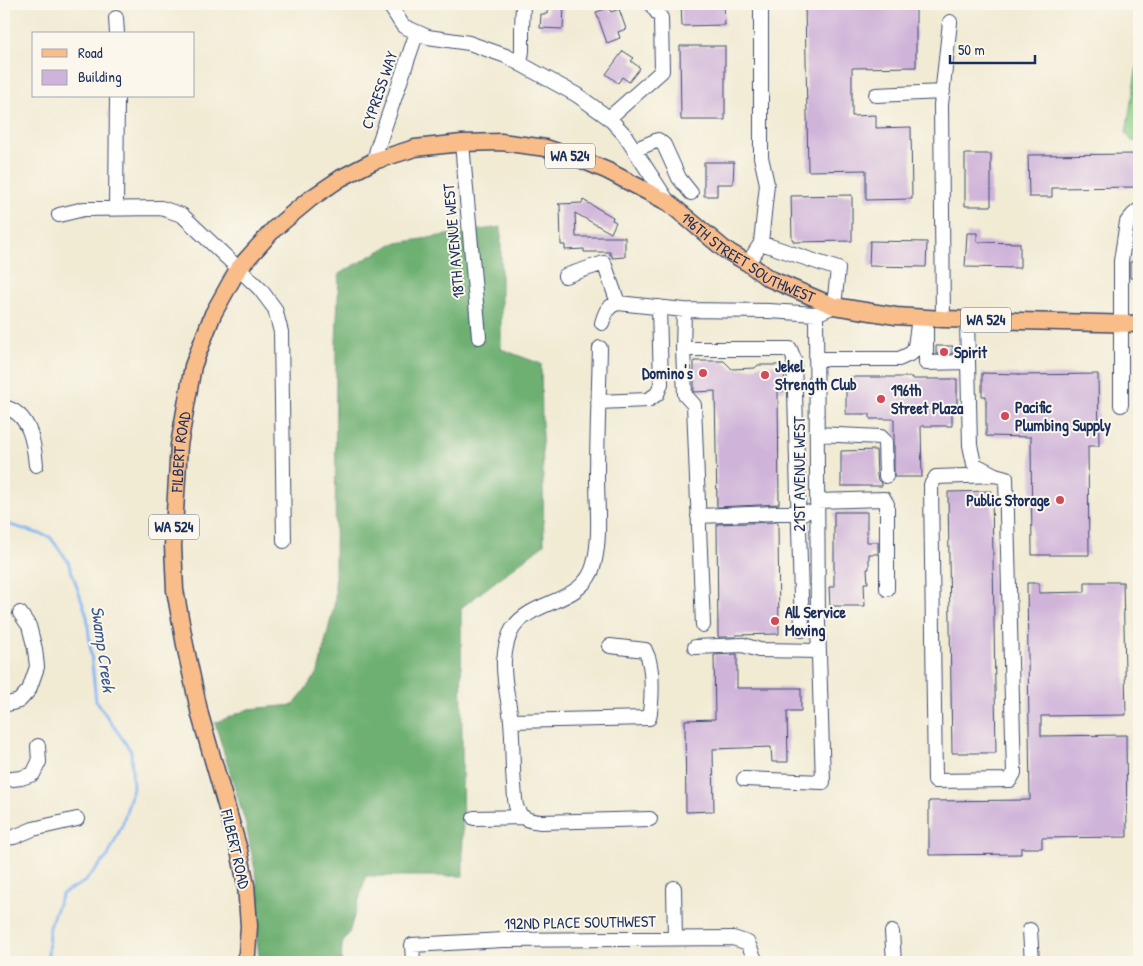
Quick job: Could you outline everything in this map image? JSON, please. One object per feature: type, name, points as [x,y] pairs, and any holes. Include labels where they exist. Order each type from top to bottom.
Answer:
[{"type":"main road","name":"196TH STREET SOUTHWEST","points":[[374,161],[415,148],[462,143],[501,142],[546,148],[608,171],[669,203],[724,249],[748,263],[768,278],[834,306],[896,316],[922,318],[1139,325]]},
{"type":"main road","name":"FILBERT ROAD","points":[[244,962],[247,954],[249,926],[246,885],[200,715],[184,645],[175,590],[173,546],[179,445],[193,366],[213,314],[238,269],[274,229],[310,199],[341,178],[374,161]]},
{"type":"street","points":[[388,4],[403,26],[428,37],[469,43],[506,56],[577,95],[609,118],[624,134],[669,203]]},
{"type":"street","points":[[520,64],[524,4]]},
{"type":"street","points":[[609,118],[662,71],[661,18],[651,4]]},
{"type":"street","points":[[748,263],[761,243],[767,184],[761,157],[761,4]]},
{"type":"street","points":[[116,18],[117,32]]},
{"type":"street","points":[[943,319],[941,115],[950,22]]},
{"type":"street","name":"CYPRESS WAY","points":[[374,161],[416,32]]},
{"type":"street","points":[[876,95],[943,92]]},
{"type":"street","points":[[116,208],[118,98]]},
{"type":"street","points":[[634,150],[658,140],[664,145],[680,178],[691,193]]},
{"type":"street","name":"18TH AVENUE WEST","points":[[462,143],[480,337]]},
{"type":"street","points":[[59,215],[84,209],[116,208],[162,208],[182,215],[260,289],[275,309],[281,332],[284,540]]},
{"type":"street","points":[[1121,405],[1120,261],[1127,222],[1139,210]]},
{"type":"street","points":[[602,323],[605,313],[611,305],[618,303],[684,310],[769,311],[816,314],[834,306],[838,269],[761,243]]},
{"type":"street","points":[[565,276],[604,263],[618,303]]},
{"type":"street","points":[[598,402],[648,400],[657,394],[661,384],[659,307]]},
{"type":"street","points":[[684,310],[683,349],[686,395],[694,405],[703,625]]},
{"type":"street","name":"21ST AVENUE WEST","points":[[744,780],[823,782],[818,624],[816,314]]},
{"type":"street","points":[[816,359],[899,359],[912,353],[922,318]]},
{"type":"street","points":[[922,318],[926,363],[968,362]]},
{"type":"street","points":[[967,320],[970,445],[974,464],[994,475],[1006,478],[1014,773],[1010,780],[936,781],[931,485],[936,477],[994,475]]},
{"type":"street","points":[[600,348],[597,478],[598,537],[594,566],[586,582],[580,587],[539,608],[521,620],[513,628],[505,649],[504,668],[511,722],[512,765],[516,803],[518,811],[530,821],[650,819]]},
{"type":"street","points":[[683,349],[790,349],[794,359],[802,630]]},
{"type":"street","points":[[795,393],[817,392]]},
{"type":"street","points":[[4,407],[21,417],[29,428],[34,445],[36,465]]},
{"type":"street","points":[[817,434],[881,437],[885,442],[886,476]]},
{"type":"street","points":[[698,516],[798,513],[817,506],[884,499],[887,504],[887,589]]},
{"type":"street","points":[[4,705],[19,701],[29,690],[37,667],[29,626],[20,613]]},
{"type":"street","points":[[695,647],[743,645],[759,650],[819,651]]},
{"type":"street","points":[[511,722],[649,718],[651,681],[649,661],[645,650],[610,646]]},
{"type":"street","points":[[4,780],[33,774],[39,762],[38,746]]},
{"type":"street","points":[[474,818],[523,817]]},
{"type":"street","points":[[4,838],[14,837],[33,830],[77,819]]},
{"type":"street","points":[[674,888],[675,938]]},
{"type":"street","points":[[1030,930],[1032,962]]},
{"type":"street","points":[[892,932],[894,962]]},
{"type":"street","name":"192ND PLACE SOUTHWEST","points":[[413,962],[412,945],[503,940],[733,938],[748,943],[756,962]]},
{"type":"green space","points":[[1139,54],[1139,141],[1132,141],[1126,133]]},
{"type":"green space","points":[[501,227],[501,349],[541,364],[544,544],[461,608],[463,876],[366,876],[349,933],[342,944],[341,962],[260,962],[257,941],[257,879],[245,821],[215,723],[249,709],[294,705],[318,672],[335,602],[336,343],[339,274],[392,244]]},
{"type":"building","points":[[548,4],[564,4],[563,29],[540,28],[541,14],[547,14]]},
{"type":"building","points":[[681,4],[724,4],[725,25],[682,26]]},
{"type":"building","points":[[805,4],[916,4],[916,67],[852,68],[852,116],[876,115],[876,128],[911,127],[912,199],[866,200],[866,170],[808,171]]},
{"type":"building","points":[[609,8],[611,12],[619,9],[626,29],[618,32],[620,38],[607,43],[596,12]]},
{"type":"building","points":[[680,46],[725,46],[725,120],[681,120]]},
{"type":"building","points":[[623,51],[634,58],[631,61],[640,68],[629,82],[622,77],[618,83],[606,74]]},
{"type":"building","points":[[965,154],[991,154],[991,206],[965,206]]},
{"type":"building","points":[[1139,154],[1139,187],[1052,188],[1052,197],[1029,197],[1028,155]]},
{"type":"building","points":[[704,162],[734,162],[733,184],[717,184],[717,196],[704,196]]},
{"type":"building","points":[[852,195],[852,241],[794,242],[792,239],[791,196]]},
{"type":"building","points":[[583,200],[613,217],[612,220],[616,222],[611,233],[575,213],[576,237],[625,237],[625,257],[612,258],[610,252],[584,252],[584,249],[565,250],[565,245],[561,245],[560,205],[558,204],[582,203]]},
{"type":"building","points":[[967,233],[977,233],[977,242],[1020,243],[1020,268],[965,267]]},
{"type":"building","points":[[870,241],[927,242],[926,267],[869,266]]},
{"type":"building","points":[[1139,261],[1139,278],[1130,278],[1130,262]]},
{"type":"building","name":"Spirit","points":[[936,346],[953,346],[952,354],[936,354]]},
{"type":"building","points":[[694,361],[724,361],[732,369],[755,368],[758,365],[782,365],[784,368],[785,391],[778,391],[779,504],[717,507],[715,391],[694,392]]},
{"type":"building","name":"Public Storage","points":[[982,373],[1019,375],[1098,374],[1099,446],[1088,446],[1089,555],[1032,555],[1031,437],[986,436],[986,396],[982,396]]},
{"type":"building","points":[[850,377],[957,379],[957,410],[952,410],[952,426],[921,426],[922,477],[894,477],[894,419],[870,419],[870,414],[846,414],[846,385],[850,381]]},
{"type":"building","points":[[876,450],[877,476],[882,486],[841,486],[841,451]]},
{"type":"building","points":[[992,491],[996,753],[952,753],[948,492]]},
{"type":"building","points":[[834,512],[867,512],[867,542],[878,542],[878,554],[869,554],[868,583],[864,583],[865,606],[830,606],[829,587],[834,587]]},
{"type":"building","points":[[778,522],[779,634],[718,637],[717,524]]},
{"type":"building","points":[[1085,582],[1123,582],[1126,715],[1041,716],[1041,736],[1126,735],[1127,837],[1042,838],[1042,848],[1021,848],[1021,854],[929,855],[929,801],[1030,800],[1027,583],[1039,583],[1039,593],[1085,592]]},
{"type":"building","points":[[737,654],[737,688],[801,688],[801,711],[787,711],[788,762],[772,762],[771,747],[713,749],[714,811],[686,812],[685,720],[715,719],[714,655]]},
{"type":"waterway","name":"Swamp Creek","points":[[4,523],[50,537],[68,561],[87,616],[96,701],[131,751],[133,788],[123,823],[108,856],[84,882],[62,894],[49,927],[48,962]]},
{"type":"place","name":"Spirit","points":[[944,352]]},
{"type":"place","name":"Domino's","points":[[703,373]]},
{"type":"place","name":"Jekel Strength Club","points":[[765,375]]},
{"type":"place","name":"196th Street Plaza","points":[[881,399]]},
{"type":"place","name":"Pacific Plumbing Supply","points":[[1005,416]]},
{"type":"place","name":"Public Storage","points":[[1060,500]]},
{"type":"place","name":"All Service Moving","points":[[775,621]]}]
